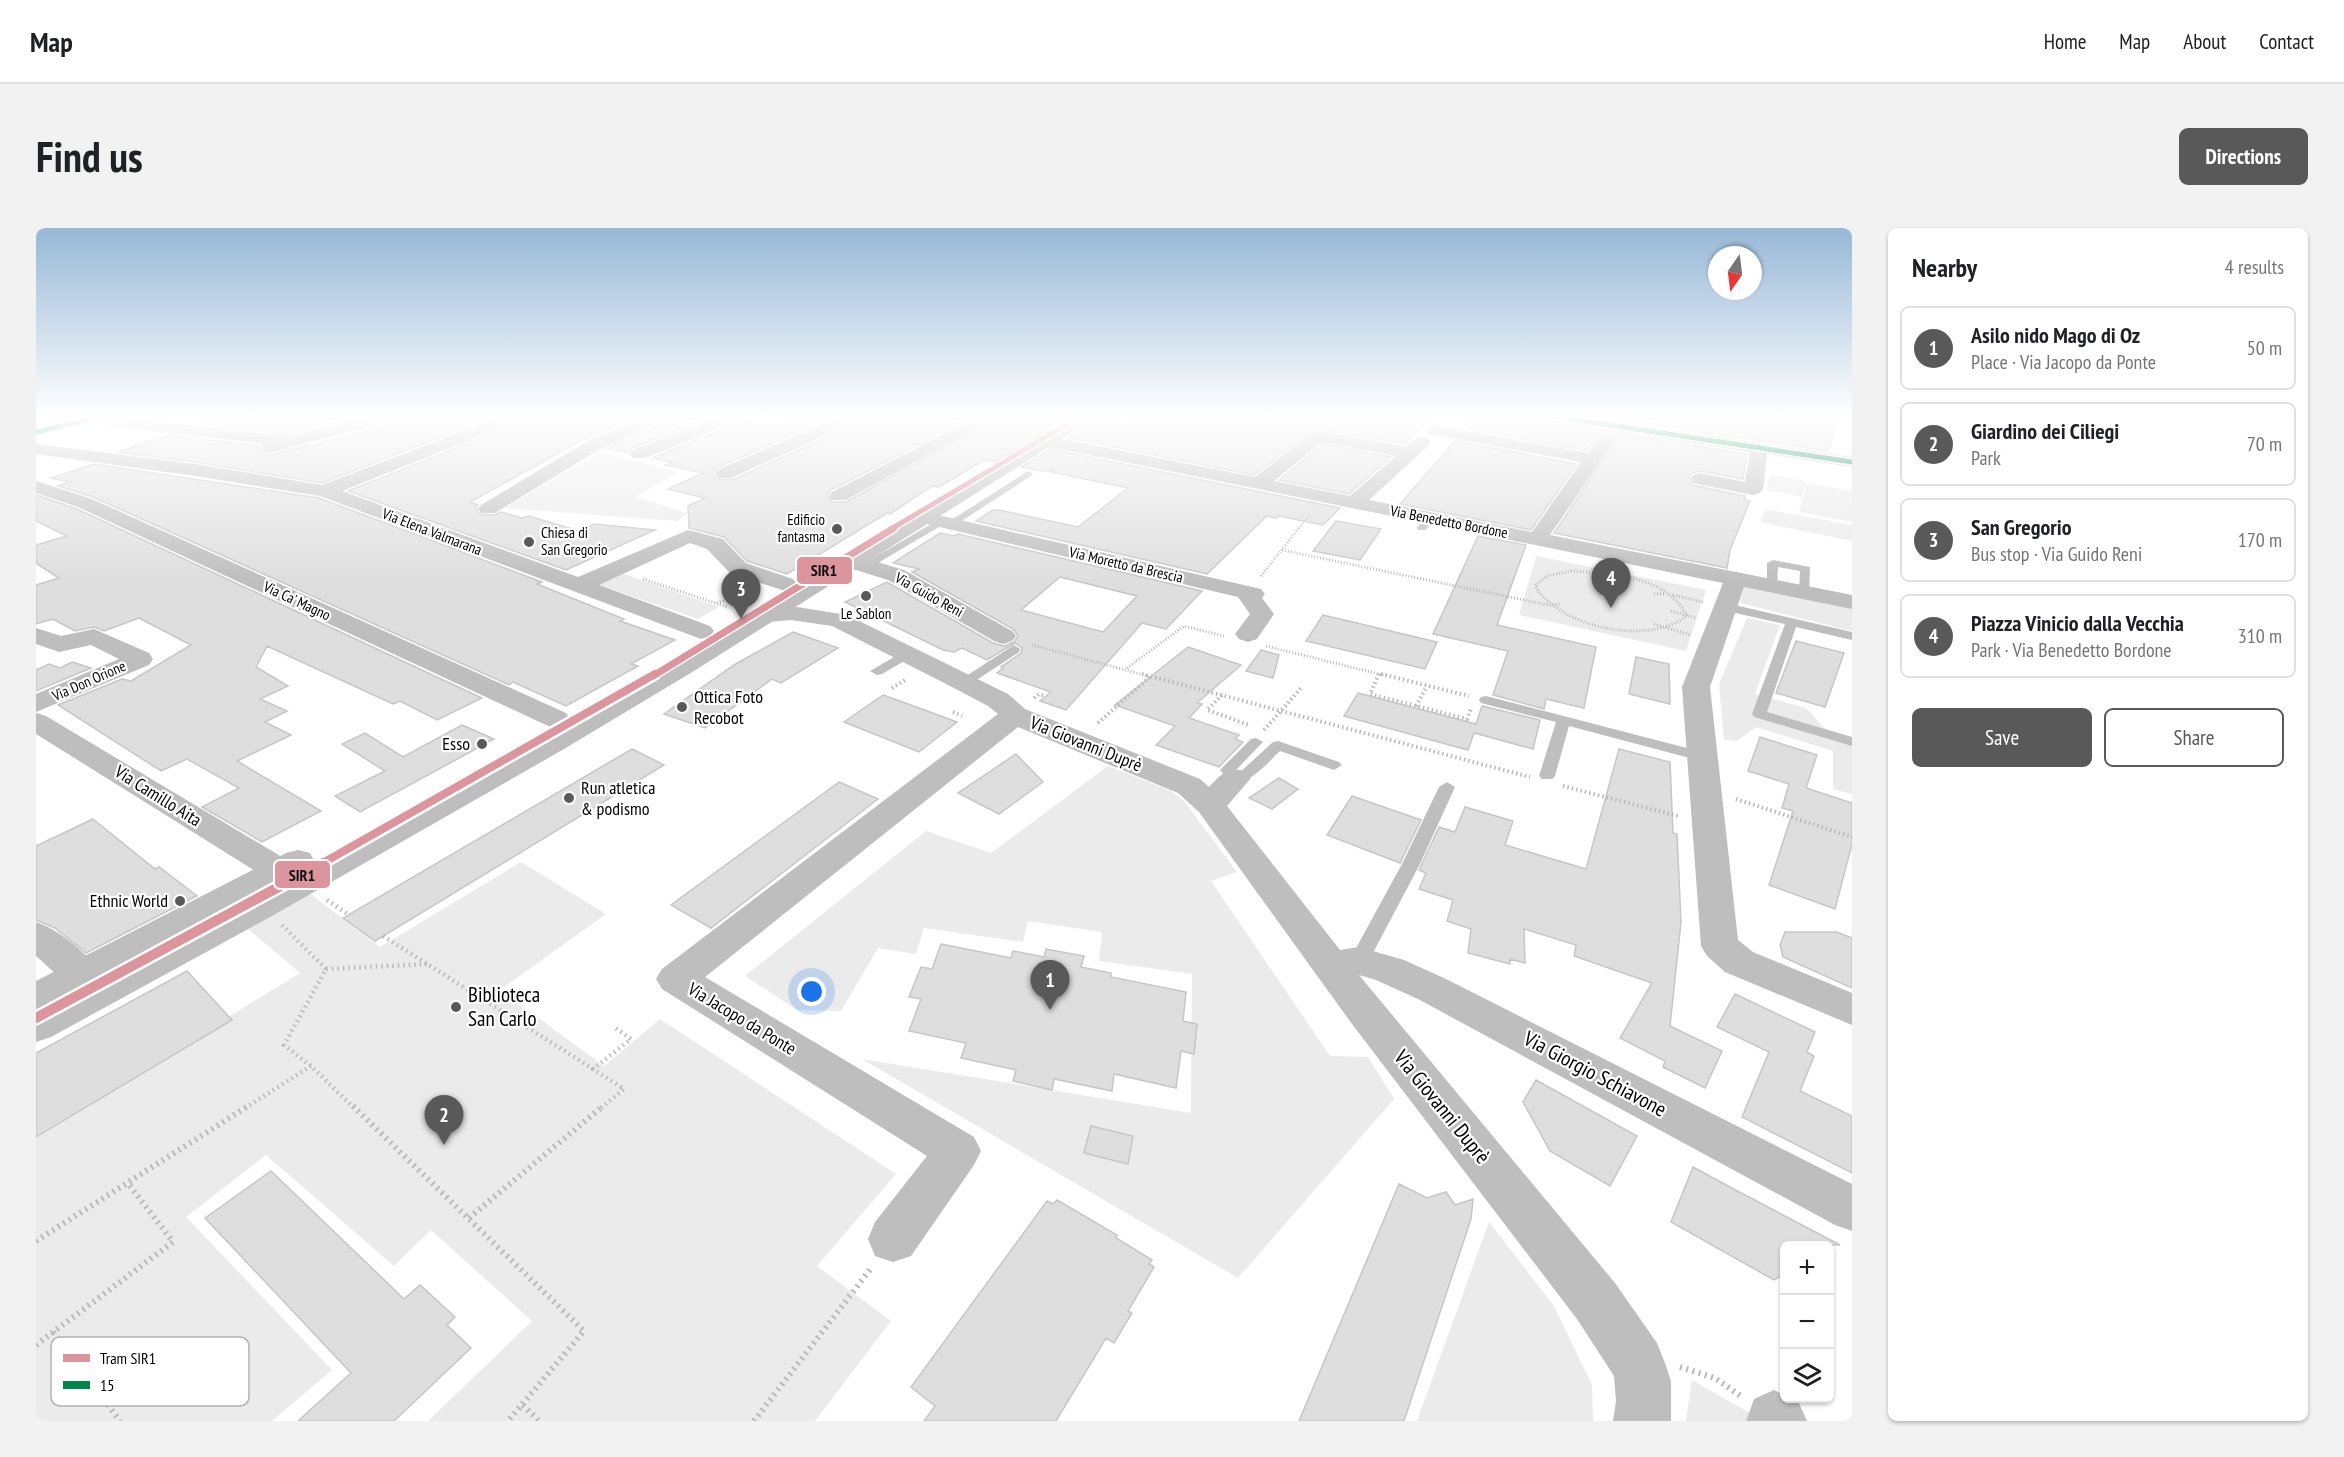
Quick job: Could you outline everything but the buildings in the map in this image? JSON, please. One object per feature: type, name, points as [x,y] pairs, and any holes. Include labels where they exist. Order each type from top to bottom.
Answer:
[{"type":"street","name":"Via Elena Valmarana","points":[[199,471],[324,491],[700,631]]},
{"type":"street","points":[[324,491],[376,471]]},
{"type":"street","points":[[488,509],[551,471]]},
{"type":"street","points":[[724,474],[732,471]]},
{"type":"street","points":[[838,496],[886,471]]},
{"type":"street","points":[[36,1026],[263,907],[627,700],[757,605],[795,587],[975,471]]},
{"type":"street","points":[[36,999],[280,871],[556,719],[700,631],[795,587],[859,563],[937,521],[1005,471]]},
{"type":"street","name":"Via Benedetto Bordone","points":[[1188,471],[1354,503],[1425,523],[1537,539],[1724,596],[1771,586],[1852,602]]},
{"type":"street","points":[[1257,485],[1275,471]]},
{"type":"street","points":[[1354,503],[1390,471]]},
{"type":"street","points":[[1537,539],[1584,471]]},
{"type":"street","points":[[1700,479],[1753,489],[1756,471]]},
{"type":"street","name":"Via Ca' Magno","points":[[36,488],[96,508],[556,719]]},
{"type":"street","name":"Via Moretto da Brescia","points":[[937,521],[1247,593]]},
{"type":"street","points":[[578,586],[688,536],[715,544],[738,568],[795,587]]},
{"type":"street","name":"Via Guido Reni","points":[[859,563],[896,575],[1008,643]]},
{"type":"street","name":"Via Giovanni Duprè","points":[[795,587],[804,598],[830,610],[838,620],[893,662],[960,703],[998,700],[1033,702],[1190,786],[1210,805],[1346,963],[1596,1301],[1637,1363],[1643,1382],[1644,1401],[1641,1421]]},
{"type":"street","points":[[1247,593],[1253,594],[1249,598],[1262,614],[1247,639]]},
{"type":"street","points":[[1724,596],[1696,687],[1719,946],[1739,962],[1852,1010]]},
{"type":"street","name":"Via Giovanni Duprè","points":[[757,605],[782,612],[838,620]]},
{"type":"street","name":"Via Don Orione","points":[[36,636],[58,645],[94,637],[140,659],[36,704]]},
{"type":"street","name":"Via Jacopo da Ponte","points":[[894,1239],[957,1151],[676,979],[1033,702]]},
{"type":"street","name":"Via Camillo Aita","points":[[36,722],[280,871]]},
{"type":"street","points":[[1210,805],[1235,778]]},
{"type":"street","points":[[36,935],[82,975]]},
{"type":"street","name":"Via Giorgio Schiavone","points":[[1346,963],[1390,970],[1432,989],[1852,1209]]},
{"type":"lane","points":[[937,521],[1028,474]]},
{"type":"lane","points":[[1724,596],[1792,622],[1852,636]]},
{"type":"lane","points":[[1792,622],[1759,714],[1852,742]]},
{"type":"lane","points":[[960,703],[1008,643]]},
{"type":"lane","points":[[1481,699],[1701,756]]},
{"type":"lane","points":[[1545,779],[1564,720]]},
{"type":"lane","points":[[1257,733],[1228,770],[1235,778],[1245,776],[1278,745],[1334,765]]},
{"type":"lane","points":[[1346,963],[1410,864],[1447,787]]},
{"type":"path","points":[[1247,593],[1324,498]]},
{"type":"path","points":[[1282,550],[1548,605],[1560,604]]},
{"type":"path","points":[[1571,571],[1618,576],[1669,594],[1685,609],[1687,616],[1681,624],[1666,629],[1626,630],[1603,626],[1563,613],[1548,605],[1537,595],[1535,586],[1540,578],[1571,571]]},
{"type":"path","points":[[641,578],[726,607]]},
{"type":"path","points":[[717,604],[746,592],[757,605]]},
{"type":"path","points":[[1654,594],[1724,596]]},
{"type":"path","points":[[1603,621],[1603,626]]},
{"type":"path","points":[[1654,624],[1697,636]]},
{"type":"path","points":[[1126,669],[1184,626],[1247,639],[1481,699]]},
{"type":"path","points":[[1030,644],[1545,779],[1707,824]]},
{"type":"path","points":[[1379,674],[1370,694],[1467,719],[1472,709]]},
{"type":"path","points":[[1097,724],[1151,676]]},
{"type":"path","points":[[1416,706],[1426,686]]},
{"type":"path","points":[[1222,695],[1207,710],[1257,733],[1301,688]]},
{"type":"path","points":[[1706,789],[1852,837]]},
{"type":"path","points":[[263,907],[326,969],[429,964]]},
{"type":"path","points":[[383,936],[624,1089],[469,1218]]},
{"type":"path","points":[[326,969],[284,1045],[311,1066],[584,1331],[524,1405],[508,1421]]},
{"type":"path","points":[[593,1069],[631,1039],[614,1028]]},
{"type":"path","points":[[36,1241],[311,1066]]},
{"type":"path","points":[[36,1345],[173,1242],[127,1182]]},
{"type":"path","points":[[754,1421],[894,1239]]},
{"type":"path","points":[[53,1332],[57,1337]]},
{"type":"path","points":[[1637,1363],[1689,1369],[1715,1378],[1776,1420]]},
{"type":"path","points":[[524,1405],[539,1421]]},
{"type":"path","points":[[109,1406],[120,1421]]},
{"type":"shaded area","points":[[569,471],[673,471],[678,472],[635,497],[688,513],[678,521],[504,508]]},
{"type":"shaded area","points":[[1771,475],[1806,481],[1802,497],[1766,490]]},
{"type":"shaded area","points":[[1807,483],[1852,491],[1852,522],[1799,512]]},
{"type":"shaded area","points":[[1765,509],[1852,525],[1852,541],[1760,522]]},
{"type":"shaded area","points":[[1536,556],[1706,590],[1686,651],[1519,615]]},
{"type":"shaded area","points":[[618,572],[719,607],[698,619],[594,583]]},
{"type":"shaded area","points":[[1745,584],[1852,606],[1852,631],[1740,603]]},
{"type":"shaded area","points":[[1747,618],[1780,625],[1755,694],[1806,708],[1828,732],[1852,738],[1852,794],[1833,789],[1833,751],[1756,727],[1737,741],[1724,740],[1719,684]]},
{"type":"shaded area","points":[[1108,766],[1171,791],[1184,801],[1237,872],[1211,881],[1330,1056],[1368,1057],[1394,1099],[1238,1278],[862,1059],[1191,1113],[1192,974],[1099,961],[1102,932],[1028,921],[1023,942],[924,928],[916,954],[878,948],[841,1011],[797,1010],[745,976],[926,831],[991,853]]},
{"type":"shaded area","points":[[521,862],[606,914],[500,990],[604,1066],[660,1019],[896,1174],[817,1266],[891,1321],[815,1421],[428,1421],[532,1321],[431,1230],[394,1266],[266,1155],[186,1217],[332,1370],[272,1421],[36,1421],[36,1135],[300,973],[247,928],[309,893],[380,947]]},
{"type":"shaded area","points":[[1489,1222],[1554,1306],[1592,1385],[1593,1421],[1417,1421]]},
{"type":"shaded area","points":[[1692,1380],[1764,1421],[1686,1421]]},
{"type":"tram line","name":"SIR1","points":[[36,1018],[236,912],[610,702],[987,471]]},
{"type":"place","name":"Edificio fantasma","points":[[837,529]]},
{"type":"place","name":"Chiesa di San Gregorio","points":[[529,542]]},
{"type":"place","name":"Le Sablon","points":[[866,596]]},
{"type":"place","name":"Piazza Vinicio dalla Vecchia","points":[[1611,608]]},
{"type":"place","name":"San Gregorio","points":[[741,619]]},
{"type":"place","name":"Ottica Foto Recobot","points":[[682,707]]},
{"type":"place","name":"Esso","points":[[482,744]]},
{"type":"place","name":"Run atletica & podismo","points":[[569,798]]},
{"type":"place","name":"Ethnic World","points":[[180,901]]},
{"type":"place","name":"Biblioteca San Carlo","points":[[456,1007]]},
{"type":"place","name":"Asilo nido Mago di Oz","points":[[1050,1010]]},
{"type":"place","name":"Giardino dei Ciliegi","points":[[444,1145]]}]
